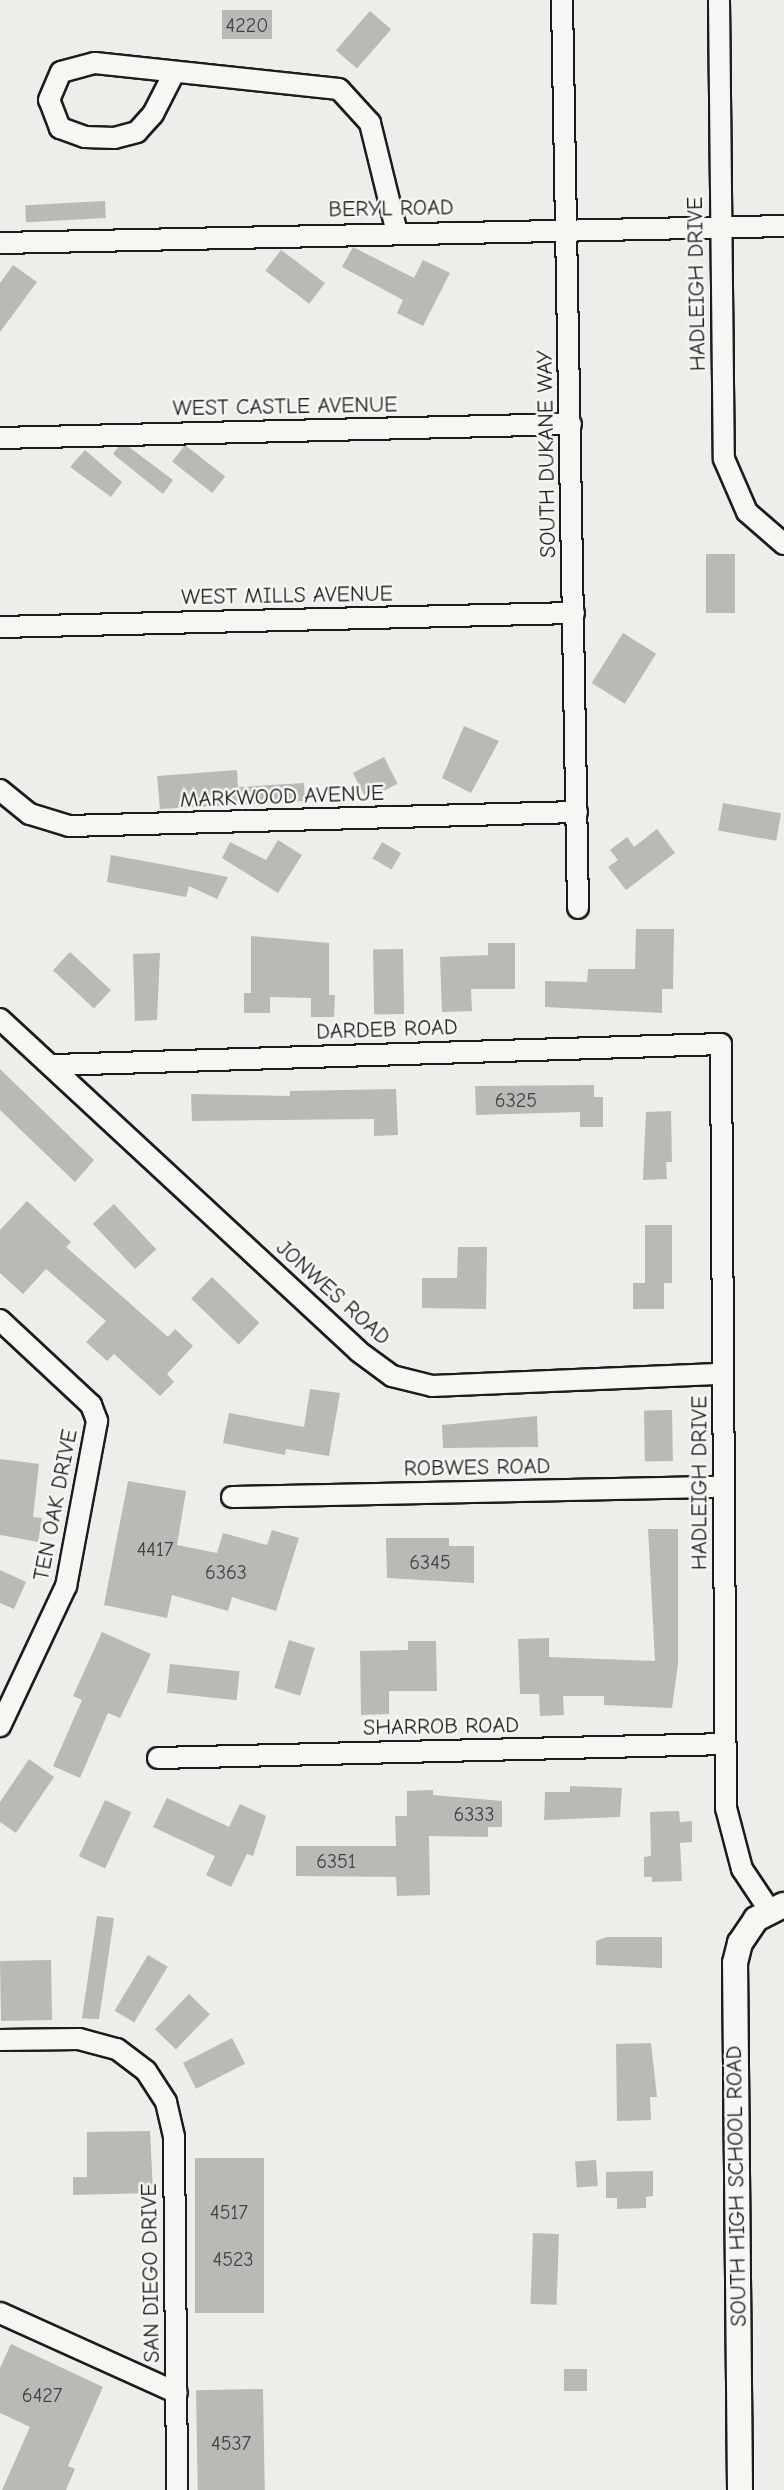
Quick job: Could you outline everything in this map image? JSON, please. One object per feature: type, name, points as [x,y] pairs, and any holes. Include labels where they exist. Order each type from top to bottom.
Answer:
[{"type":"street","name":"SOUTH DUKANE WAY","points":[[562,0],[578,908]]},
{"type":"street","name":"HADLEIGH DRIVE","points":[[719,0],[719,228],[724,459],[747,512],[784,544]]},
{"type":"street","points":[[174,73],[153,114],[136,132],[116,138],[86,137],[60,128],[49,100],[61,72],[95,63],[174,73],[324,84],[352,98],[370,123],[397,233]]},
{"type":"street","name":"BERYL ROAD","points":[[0,243],[784,226]]},
{"type":"street","name":"WEST CASTLE AVENUE","points":[[0,438],[571,424]]},
{"type":"street","name":"WEST MILLS AVENUE","points":[[0,627],[574,613]]},
{"type":"street","name":"MARKWOOD AVENUE","points":[[0,790],[30,814],[69,826],[577,812]]},
{"type":"street","name":"JONWES ROAD","points":[[0,1019],[54,1065],[349,1344],[392,1376],[432,1386],[723,1374]]},
{"type":"street","name":"HADLEIGH DRIVE","points":[[721,1044],[725,1744],[729,1828],[748,1882],[777,1908]]},
{"type":"street","name":"DARDEB ROAD","points":[[54,1065],[721,1044]]},
{"type":"street","name":"TEN OAK DRIVE","points":[[0,1320],[91,1405],[97,1421],[66,1586],[0,1726]]},
{"type":"street","name":"ROBWES ROAD","points":[[232,1497],[723,1486]]},
{"type":"street","name":"SHARROB ROAD","points":[[158,1758],[725,1744]]},
{"type":"street","name":"SOUTH HIGH SCHOOL ROAD","points":[[740,2490],[735,1963],[744,1935],[777,1908]]},
{"type":"street","name":"SAN DIEGO DRIVE","points":[[0,2040],[79,2038],[117,2049],[140,2064],[162,2093],[173,2129],[177,2490]]},
{"type":"street","points":[[0,2313],[177,2393]]},
{"type":"building","points":[[222,10],[272,10],[272,39],[222,39]]},
{"type":"building","points":[[370,11],[391,29],[357,69],[336,50]]},
{"type":"building","points":[[105,201],[106,218],[26,222],[25,205]]},
{"type":"building","points":[[353,247],[414,278],[423,260],[450,273],[423,326],[397,313],[403,300],[342,267]]},
{"type":"building","points":[[281,250],[325,283],[309,304],[265,271]]},
{"type":"building","points":[[13,265],[37,282],[0,332],[0,283]]},
{"type":"building","points":[[185,445],[225,476],[212,493],[172,462]]},
{"type":"building","points":[[118,447],[129,447],[173,480],[163,494],[113,454]]},
{"type":"building","points":[[85,450],[122,482],[111,497],[70,467]]},
{"type":"building","points":[[706,554],[735,554],[735,613],[706,613]]},
{"type":"building","points":[[623,633],[656,654],[625,704],[592,683]]},
{"type":"building","points":[[464,726],[499,741],[471,793],[442,778]]},
{"type":"building","points":[[384,757],[398,784],[366,800],[353,773]]},
{"type":"building","points":[[237,770],[238,787],[304,783],[305,801],[160,809],[157,776]]},
{"type":"building","points":[[723,803],[781,813],[776,841],[718,831]]},
{"type":"building","points":[[657,829],[675,853],[626,890],[608,867],[618,860],[610,850],[627,837],[634,847]]},
{"type":"building","points":[[278,840],[302,855],[278,893],[222,858],[230,842],[266,860]]},
{"type":"building","points":[[382,842],[401,853],[392,869],[372,858]]},
{"type":"building","points":[[111,855],[228,877],[217,899],[189,886],[186,897],[107,882]]},
{"type":"building","points":[[636,929],[674,929],[673,989],[662,989],[662,1013],[545,1007],[545,981],[587,982],[588,969],[635,969]]},
{"type":"building","points":[[251,936],[329,943],[329,995],[335,995],[334,1017],[311,1017],[311,998],[270,997],[270,1013],[244,1013],[244,993],[251,993]]},
{"type":"building","points":[[488,943],[515,943],[515,989],[471,989],[472,1011],[442,1012],[440,957],[488,955]]},
{"type":"building","points":[[403,949],[404,1014],[374,1015],[373,950]]},
{"type":"building","points":[[70,952],[111,990],[94,1008],[53,970]]},
{"type":"building","points":[[160,953],[157,1020],[135,1021],[133,954]]},
{"type":"building","points":[[0,1069],[94,1160],[75,1182],[0,1110]]},
{"type":"building","points":[[594,1085],[594,1097],[603,1097],[603,1127],[580,1127],[580,1112],[476,1115],[475,1086]]},
{"type":"building","points":[[396,1089],[398,1135],[374,1136],[374,1119],[192,1121],[191,1094],[290,1096],[290,1091]]},
{"type":"building","points":[[671,1111],[672,1162],[666,1162],[667,1179],[643,1180],[646,1112]]},
{"type":"building","points":[[27,1201],[71,1242],[66,1247],[168,1337],[175,1329],[193,1346],[167,1374],[174,1382],[160,1396],[114,1354],[107,1361],[86,1342],[106,1321],[46,1269],[23,1294],[0,1273],[0,1230]]},
{"type":"building","points":[[114,1204],[156,1249],[135,1269],[93,1224]]},
{"type":"building","points":[[645,1225],[672,1225],[672,1283],[664,1283],[664,1309],[633,1309],[633,1283],[645,1283]]},
{"type":"building","points":[[458,1247],[487,1247],[486,1309],[422,1308],[422,1278],[457,1278]]},
{"type":"building","points":[[212,1277],[259,1323],[239,1344],[191,1299]]},
{"type":"building","points":[[310,1389],[340,1393],[329,1456],[286,1449],[285,1455],[223,1443],[229,1413],[304,1427]]},
{"type":"building","points":[[644,1410],[672,1410],[673,1461],[645,1461]]},
{"type":"building","points":[[537,1416],[538,1447],[443,1448],[442,1425]]},
{"type":"building","points":[[0,1459],[39,1464],[33,1517],[42,1518],[38,1542],[0,1535]]},
{"type":"building","points":[[128,1481],[186,1491],[177,1545],[217,1553],[223,1533],[267,1545],[272,1530],[299,1538],[276,1611],[232,1597],[228,1611],[172,1595],[167,1618],[104,1605]]},
{"type":"building","points":[[648,1529],[678,1529],[678,1664],[672,1708],[604,1705],[604,1696],[563,1696],[564,1715],[540,1716],[539,1694],[520,1694],[518,1639],[549,1638],[549,1657],[655,1661]]},
{"type":"building","points":[[386,1538],[449,1538],[449,1546],[474,1546],[474,1583],[387,1578]]},
{"type":"building","points":[[0,1570],[26,1582],[14,1609],[0,1603]]},
{"type":"building","points":[[102,1632],[151,1654],[120,1718],[108,1713],[80,1778],[53,1766],[82,1700],[73,1696]]},
{"type":"building","points":[[289,1640],[315,1648],[300,1696],[274,1688]]},
{"type":"building","points":[[408,1641],[436,1641],[437,1691],[389,1691],[389,1714],[361,1715],[360,1651],[408,1650]]},
{"type":"building","points":[[170,1664],[240,1671],[237,1700],[167,1693]]},
{"type":"building","points":[[29,1759],[54,1777],[16,1833],[0,1822],[0,1802]]},
{"type":"building","points":[[570,1786],[622,1788],[620,1817],[544,1820],[545,1792],[570,1792]]},
{"type":"building","points":[[433,1790],[433,1795],[502,1801],[502,1827],[488,1827],[488,1837],[429,1836],[430,1895],[397,1896],[396,1877],[296,1876],[296,1846],[396,1846],[395,1816],[407,1816],[407,1791]]},
{"type":"building","points":[[167,1798],[229,1827],[240,1804],[266,1816],[253,1856],[247,1854],[231,1887],[206,1875],[215,1856],[153,1827]]},
{"type":"building","points":[[105,1800],[131,1812],[105,1868],[79,1856]]},
{"type":"building","points":[[679,1811],[680,1822],[692,1821],[692,1842],[680,1843],[682,1881],[652,1882],[652,1877],[644,1877],[644,1857],[651,1856],[650,1812]]},
{"type":"building","points":[[97,1916],[114,1918],[99,2019],[92,2019],[82,2018]]},
{"type":"building","points":[[607,1937],[662,1937],[662,1968],[596,1965],[596,1941]]},
{"type":"building","points":[[148,1955],[168,1967],[134,2023],[115,2011]]},
{"type":"building","points":[[51,1960],[52,2020],[1,2021],[0,1961]]},
{"type":"building","points":[[189,1994],[210,2014],[176,2049],[155,2029]]},
{"type":"building","points":[[232,2038],[245,2064],[196,2089],[183,2063]]},
{"type":"building","points":[[651,2043],[657,2097],[650,2097],[651,2120],[617,2121],[616,2044]]},
{"type":"building","points":[[150,2131],[153,2193],[73,2195],[73,2177],[87,2177],[87,2132]]},
{"type":"building","points":[[195,2158],[264,2158],[264,2313],[195,2313]]},
{"type":"building","points":[[596,2160],[598,2186],[577,2187],[575,2161]]},
{"type":"building","points":[[653,2171],[653,2196],[646,2197],[646,2208],[617,2209],[617,2198],[606,2198],[606,2172]]},
{"type":"building","points":[[533,2233],[559,2234],[557,2305],[531,2304]]},
{"type":"building","points":[[11,2344],[103,2387],[68,2466],[75,2469],[66,2490],[2,2490],[30,2427],[0,2413],[0,2368]]},
{"type":"building","points":[[564,2369],[587,2369],[587,2391],[564,2391]]},
{"type":"building","points":[[263,2389],[265,2490],[198,2490],[196,2390]]}]
